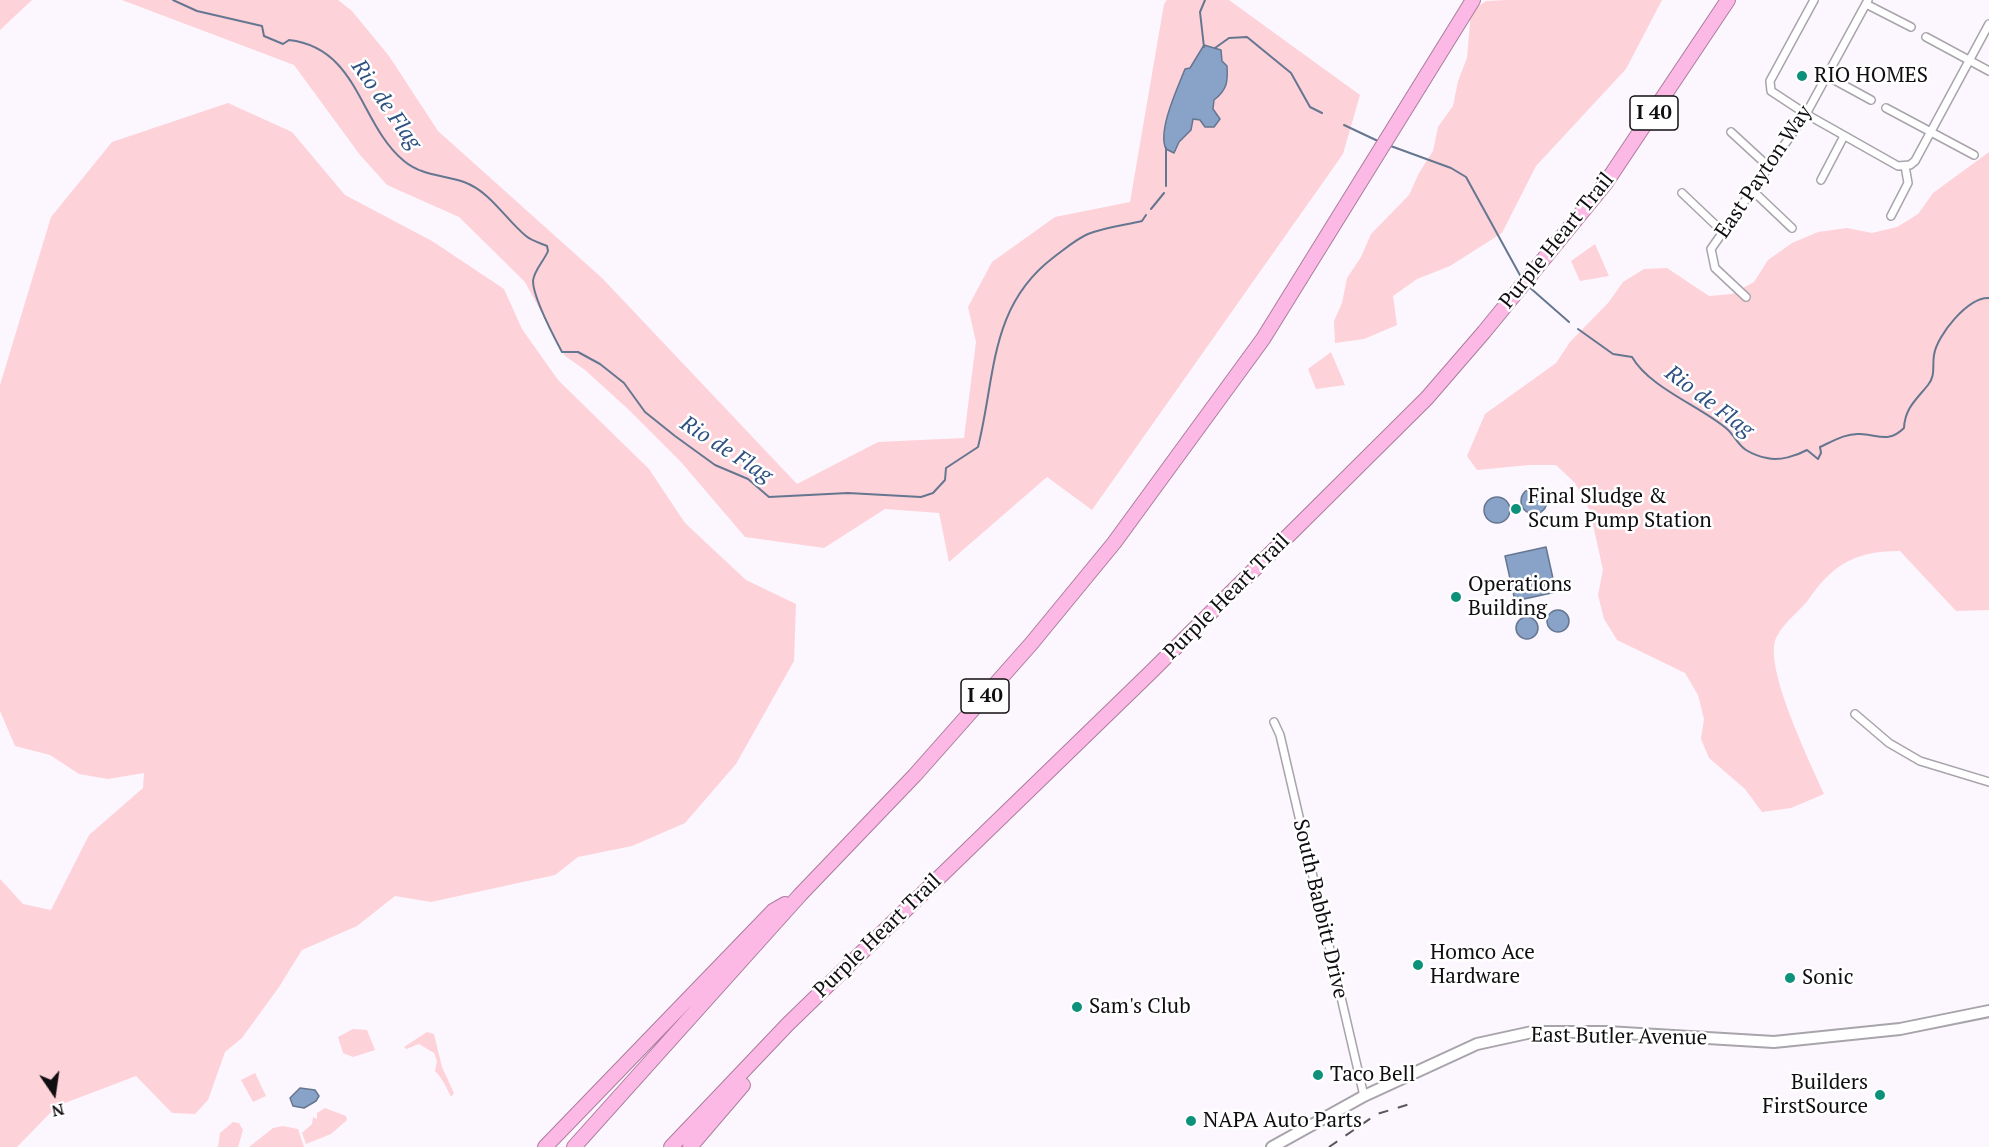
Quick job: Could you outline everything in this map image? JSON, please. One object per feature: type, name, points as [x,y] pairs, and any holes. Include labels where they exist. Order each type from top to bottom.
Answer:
[{"type":"highway","name":"I 40","points":[[574,1147],[800,895],[915,775],[1081,585],[1213,410],[1263,339],[1473,0]]},
{"type":"highway","name":"Purple Heart Trail","points":[[670,1147],[788,1024],[1041,780],[1251,571],[1324,503],[1461,360],[1574,223],[1665,98],[1728,0]]},
{"type":"highway","points":[[690,1147],[773,1052],[921,900],[933,882]]},
{"type":"highway","points":[[545,1147],[773,911],[800,895]]},
{"type":"main road","name":"East Butler Avenue","points":[[1272,1147],[1364,1096],[1477,1044],[1532,1032],[1607,1032],[1774,1042],[1900,1029],[1989,1011]]},
{"type":"street","points":[[1814,0],[1770,81],[1771,91],[1806,114],[1898,166],[1905,166],[1914,161],[1989,24]]},
{"type":"street","points":[[1867,2],[1911,27]]},
{"type":"street","name":"East Payton Way","points":[[1746,297],[1715,268],[1711,249],[1806,114],[1867,2]]},
{"type":"street","points":[[1926,37],[1989,71]]},
{"type":"street","points":[[1827,76],[1871,100]]},
{"type":"street","points":[[1886,108],[1974,155]]},
{"type":"street","points":[[1731,132],[1769,167]]},
{"type":"street","points":[[1821,180],[1845,136]]},
{"type":"street","points":[[1891,216],[1908,183],[1905,166]]},
{"type":"street","points":[[1752,190],[1792,228]]},
{"type":"street","points":[[1682,193],[1723,232]]},
{"type":"street","points":[[1855,714],[1889,743],[1920,761],[1989,782]]},
{"type":"street","name":"South Babbitt Drive","points":[[1274,722],[1280,735],[1364,1096]]},
{"type":"shaded area","points":[[0,0],[32,0],[0,30]]},
{"type":"shaded area","points":[[122,0],[338,0],[352,11],[389,56],[438,131],[602,278],[797,484],[878,442],[964,438],[976,342],[968,307],[992,262],[1055,217],[1130,202],[1164,4],[1167,0],[1229,0],[1360,95],[1343,154],[1092,510],[1047,477],[949,562],[939,513],[885,509],[824,548],[745,537],[681,462],[629,410],[585,370],[565,356],[525,282],[459,217],[387,185],[360,155],[294,65]]},
{"type":"shaded area","points":[[1662,0],[1626,69],[1536,166],[1502,233],[1450,266],[1417,279],[1393,296],[1397,325],[1364,339],[1335,343],[1334,321],[1342,303],[1347,278],[1361,257],[1371,234],[1409,195],[1433,151],[1438,127],[1453,106],[1458,81],[1467,58],[1471,11],[1486,1]]},
{"type":"shaded area","points":[[228,103],[292,132],[345,195],[432,241],[504,289],[522,329],[558,380],[649,469],[685,523],[746,580],[796,604],[794,661],[736,764],[685,823],[632,846],[578,857],[555,875],[431,902],[395,896],[357,926],[302,950],[279,987],[242,1038],[225,1052],[208,1100],[195,1114],[172,1113],[136,1076],[57,1106],[17,1147],[0,1147],[0,879],[23,904],[51,910],[89,835],[143,788],[144,773],[108,779],[79,774],[50,755],[15,746],[0,711],[0,385],[51,217],[112,142]]},
{"type":"shaded area","points":[[1989,152],[1989,610],[1956,611],[1900,551],[1860,556],[1829,575],[1779,632],[1774,652],[1776,670],[1790,716],[1824,794],[1791,808],[1762,812],[1745,789],[1709,758],[1701,739],[1704,719],[1698,695],[1685,673],[1617,640],[1604,619],[1598,595],[1603,570],[1590,511],[1575,483],[1556,465],[1477,470],[1467,456],[1485,414],[1556,363],[1570,342],[1608,303],[1623,282],[1644,269],[1667,268],[1709,296],[1732,294],[1754,282],[1768,260],[1792,243],[1818,232],[1847,228],[1872,233],[1897,227],[1918,214],[1933,193]]},
{"type":"shaded area","points":[[1595,244],[1609,276],[1580,281],[1571,261]]},
{"type":"shaded area","points":[[1331,352],[1345,385],[1316,389],[1308,369]]},
{"type":"shaded area","points":[[353,1029],[367,1030],[375,1050],[353,1057],[343,1053],[338,1037]]},
{"type":"shaded area","points":[[427,1032],[434,1034],[442,1067],[454,1093],[451,1097],[435,1071],[437,1061],[434,1053],[419,1044],[406,1049],[404,1047]]},
{"type":"shaded area","points":[[255,1073],[266,1096],[253,1102],[241,1080]]},
{"type":"shaded area","points":[[325,1108],[346,1116],[347,1120],[331,1134],[306,1144],[302,1133],[312,1124],[313,1117],[317,1119],[317,1113]]},
{"type":"shaded area","points":[[233,1122],[239,1123],[243,1130],[238,1147],[218,1147],[220,1133]]},
{"type":"shaded area","points":[[283,1126],[298,1129],[304,1147],[249,1147],[273,1128]]},
{"type":"water","points":[[1204,45],[1221,50],[1222,61],[1227,66],[1226,85],[1222,93],[1214,100],[1213,109],[1220,119],[1214,127],[1205,127],[1200,120],[1193,119],[1191,130],[1179,142],[1174,153],[1166,149],[1164,141],[1166,121],[1185,69],[1190,68]]},
{"type":"water","points":[[1534,488],[1543,492],[1547,501],[1543,510],[1534,514],[1525,510],[1521,501],[1525,492]]},
{"type":"water","points":[[1497,497],[1506,501],[1510,510],[1506,519],[1497,523],[1488,519],[1484,510],[1488,501]]},
{"type":"water","points":[[1546,547],[1556,592],[1515,601],[1505,556]]},
{"type":"water","points":[[1558,610],[1566,613],[1569,621],[1566,629],[1558,632],[1550,629],[1547,621],[1550,613]]},
{"type":"water","points":[[1527,617],[1535,620],[1538,628],[1535,636],[1527,639],[1519,636],[1516,628],[1519,620]]},
{"type":"water","points":[[300,1088],[315,1090],[319,1096],[316,1101],[304,1108],[293,1106],[290,1098]]},
{"type":"waterway","name":"Rio de Flag","points":[[173,0],[197,11],[262,26],[264,36],[283,44],[289,40],[312,46],[330,57],[356,90],[389,146],[404,161],[418,170],[474,186],[526,236],[547,246],[548,251],[533,281],[536,297],[544,317],[562,352],[578,352],[600,364],[624,383],[645,412],[675,436],[715,465],[748,479],[769,497],[848,493],[921,497],[933,493],[945,480],[946,468],[978,447],[998,343],[1017,297],[1033,276],[1054,257],[1084,236],[1142,221],[1146,215]]},
{"type":"waterway","points":[[1204,47],[1200,12],[1205,0]]},
{"type":"waterway","name":"Rio de Flag","points":[[1215,48],[1229,38],[1247,37],[1291,73],[1310,107],[1322,113]]},
{"type":"waterway","name":"Rio de Flag","points":[[1344,125],[1380,142]]},
{"type":"waterway","name":"Rio de Flag","points":[[1388,145],[1451,168],[1466,177],[1521,277]]},
{"type":"waterway","name":"Rio de Flag","points":[[1166,148],[1166,186]]},
{"type":"waterway","name":"Rio de Flag","points":[[1151,209],[1164,193]]},
{"type":"waterway","name":"Rio de Flag","points":[[1528,286],[1569,322]]},
{"type":"waterway","name":"Rio de Flag","points":[[1578,329],[1613,354],[1632,357],[1651,378],[1727,429],[1748,451],[1777,459],[1807,450],[1818,459],[1821,453],[1820,447],[1840,438],[1855,434],[1888,437],[1899,433],[1904,428],[1906,415],[1930,381],[1936,347],[1947,328],[1963,310],[1981,299],[1989,298]]},
{"type":"railway","points":[[1329,1147],[1377,1114],[1410,1104]]},
{"type":"place","name":"RIO HOMES","points":[[1802,76]]},
{"type":"place","name":"Final Sludge & Scum Pump Station","points":[[1516,509]]},
{"type":"place","name":"Operations Building","points":[[1456,597]]},
{"type":"place","name":"Homco Ace Hardware","points":[[1418,965]]},
{"type":"place","name":"Sonic","points":[[1790,978]]},
{"type":"place","name":"Sam's Club","points":[[1077,1007]]},
{"type":"place","name":"Taco Bell","points":[[1318,1075]]},
{"type":"place","name":"Builders FirstSource","points":[[1880,1095]]},
{"type":"place","name":"NAPA Auto Parts","points":[[1191,1121]]}]
